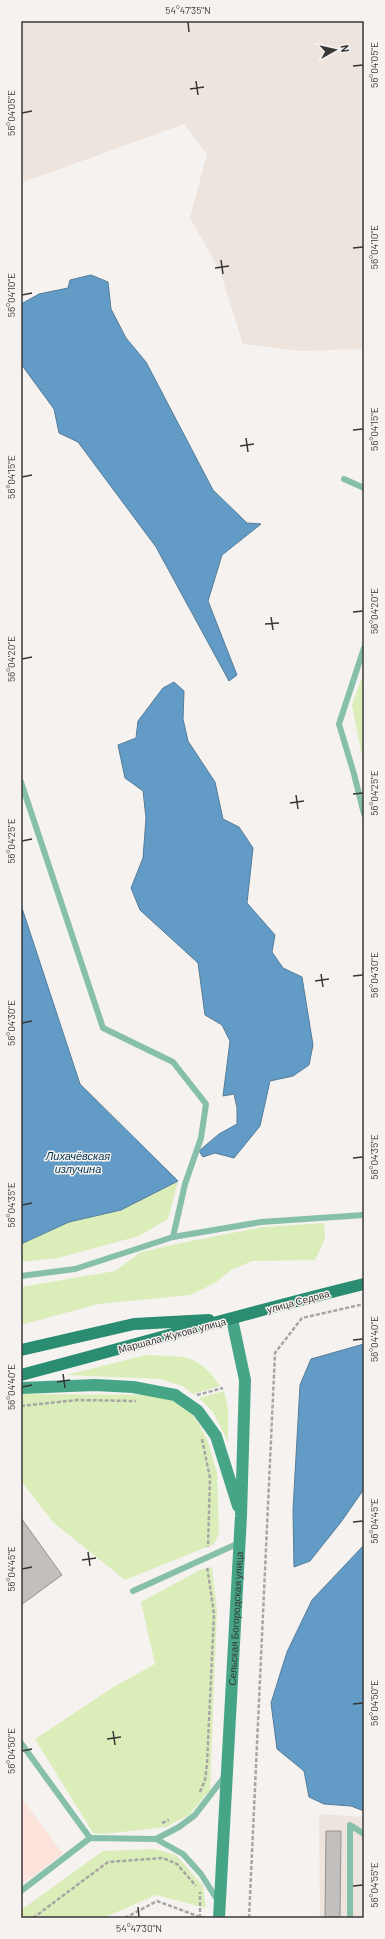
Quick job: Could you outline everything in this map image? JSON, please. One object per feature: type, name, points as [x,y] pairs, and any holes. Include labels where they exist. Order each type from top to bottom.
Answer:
[{"type":"main road","name":"улица Седова","points":[[232,1319],[293,1301],[364,1284]]},
{"type":"main road","name":"Маршала Жукова улица","points":[[21,1350],[134,1324],[232,1319]]},
{"type":"main road","name":"Маршала Жукова улица","points":[[21,1375],[232,1319]]},
{"type":"main road","name":"Сельская Богородская улица","points":[[219,1918],[241,1516],[245,1380],[232,1319]]},
{"type":"main road","points":[[21,1388],[95,1385],[133,1387],[175,1395],[198,1411],[216,1436],[241,1516]]},
{"type":"lane","points":[[344,479],[364,488]]},
{"type":"lane","points":[[364,648],[339,724],[364,814]]},
{"type":"lane","points":[[21,782],[103,1028],[173,1062],[206,1104],[201,1138],[185,1184],[173,1237]]},
{"type":"lane","points":[[21,1276],[75,1269],[173,1237],[262,1222],[364,1215]]},
{"type":"lane","points":[[133,1591],[239,1543]]},
{"type":"lane","points":[[21,1743],[90,1838]]},
{"type":"lane","points":[[156,1839],[179,1827],[195,1815],[227,1774]]},
{"type":"lane","points":[[350,1918],[350,1825],[364,1834]]},
{"type":"lane","points":[[21,1891],[90,1838],[156,1839],[183,1854],[201,1874],[220,1904]]},
{"type":"path","points":[[249,1918],[275,1353],[302,1318],[364,1304]]},
{"type":"path","points":[[195,1396],[223,1388]]},
{"type":"path","points":[[33,1918],[108,1862],[163,1858],[177,1864],[200,1891],[200,1917]]},
{"type":"path","points":[[124,1918],[156,1901],[200,1917],[211,1918]]},
{"type":"shaded area","points":[[21,21],[364,21],[364,349],[302,351],[243,344],[220,271],[190,218],[207,154],[184,124],[21,183]]},
{"type":"shaded area","points":[[21,1797],[63,1854],[21,1885]]},
{"type":"shaded area","points":[[319,1814],[364,1817],[364,1918],[320,1918]]},
{"type":"green space","points":[[364,672],[364,767],[352,705]]},
{"type":"green space","points":[[178,1181],[168,1219],[139,1236],[58,1258],[21,1262],[21,1244],[69,1222],[121,1210]]},
{"type":"green space","points":[[324,1223],[325,1239],[315,1260],[252,1261],[231,1270],[215,1283],[190,1295],[98,1304],[21,1325],[21,1287],[115,1271],[141,1252],[181,1243],[263,1227]]},
{"type":"green space","points":[[146,1355],[189,1358],[204,1367],[220,1386],[193,1394],[183,1386],[160,1379],[66,1375]]},
{"type":"green space","points":[[224,1391],[228,1409],[228,1442],[213,1412],[199,1398]]},
{"type":"green space","points":[[21,1394],[160,1395],[170,1399],[193,1414],[207,1439],[217,1473],[219,1533],[214,1544],[125,1580],[54,1523],[21,1481]]},
{"type":"green space","points":[[212,1567],[217,1610],[210,1790],[189,1815],[166,1827],[104,1834],[93,1833],[35,1739],[115,1686],[155,1664],[141,1602],[200,1570]]},
{"type":"green space","points":[[155,1849],[176,1855],[203,1886],[206,1908],[156,1895],[103,1918],[21,1918],[21,1910],[103,1851]]},
{"type":"water","points":[[91,275],[108,282],[111,309],[126,338],[146,362],[213,490],[247,523],[261,524],[222,555],[208,601],[237,675],[229,681],[156,547],[78,442],[59,433],[54,409],[21,364],[21,304],[39,294],[68,288],[70,280]]},
{"type":"water","points":[[174,682],[184,691],[183,719],[188,741],[215,782],[223,819],[239,827],[253,848],[247,903],[275,935],[272,952],[283,968],[302,977],[313,1045],[309,1065],[293,1076],[270,1081],[260,1126],[234,1158],[215,1153],[203,1157],[199,1151],[219,1134],[237,1124],[237,1108],[234,1094],[223,1096],[230,1041],[222,1025],[205,1015],[198,963],[140,910],[131,888],[143,858],[146,818],[143,791],[125,778],[118,745],[136,738],[138,721],[163,688]]},
{"type":"water","name":"Лихачёвская излучина","points":[[21,905],[80,1084],[178,1181],[121,1210],[69,1222],[21,1244]]},
{"type":"water","points":[[364,1344],[364,1489],[341,1522],[310,1561],[294,1567],[293,1510],[300,1385],[311,1359]]},
{"type":"water","points":[[364,1545],[364,1811],[351,1806],[324,1804],[309,1797],[304,1771],[277,1749],[271,1703],[287,1652],[312,1600]]},
{"type":"building","points":[[21,1518],[62,1575],[21,1605]]},
{"type":"building","points":[[326,1831],[341,1831],[340,1918],[325,1918]]}]
